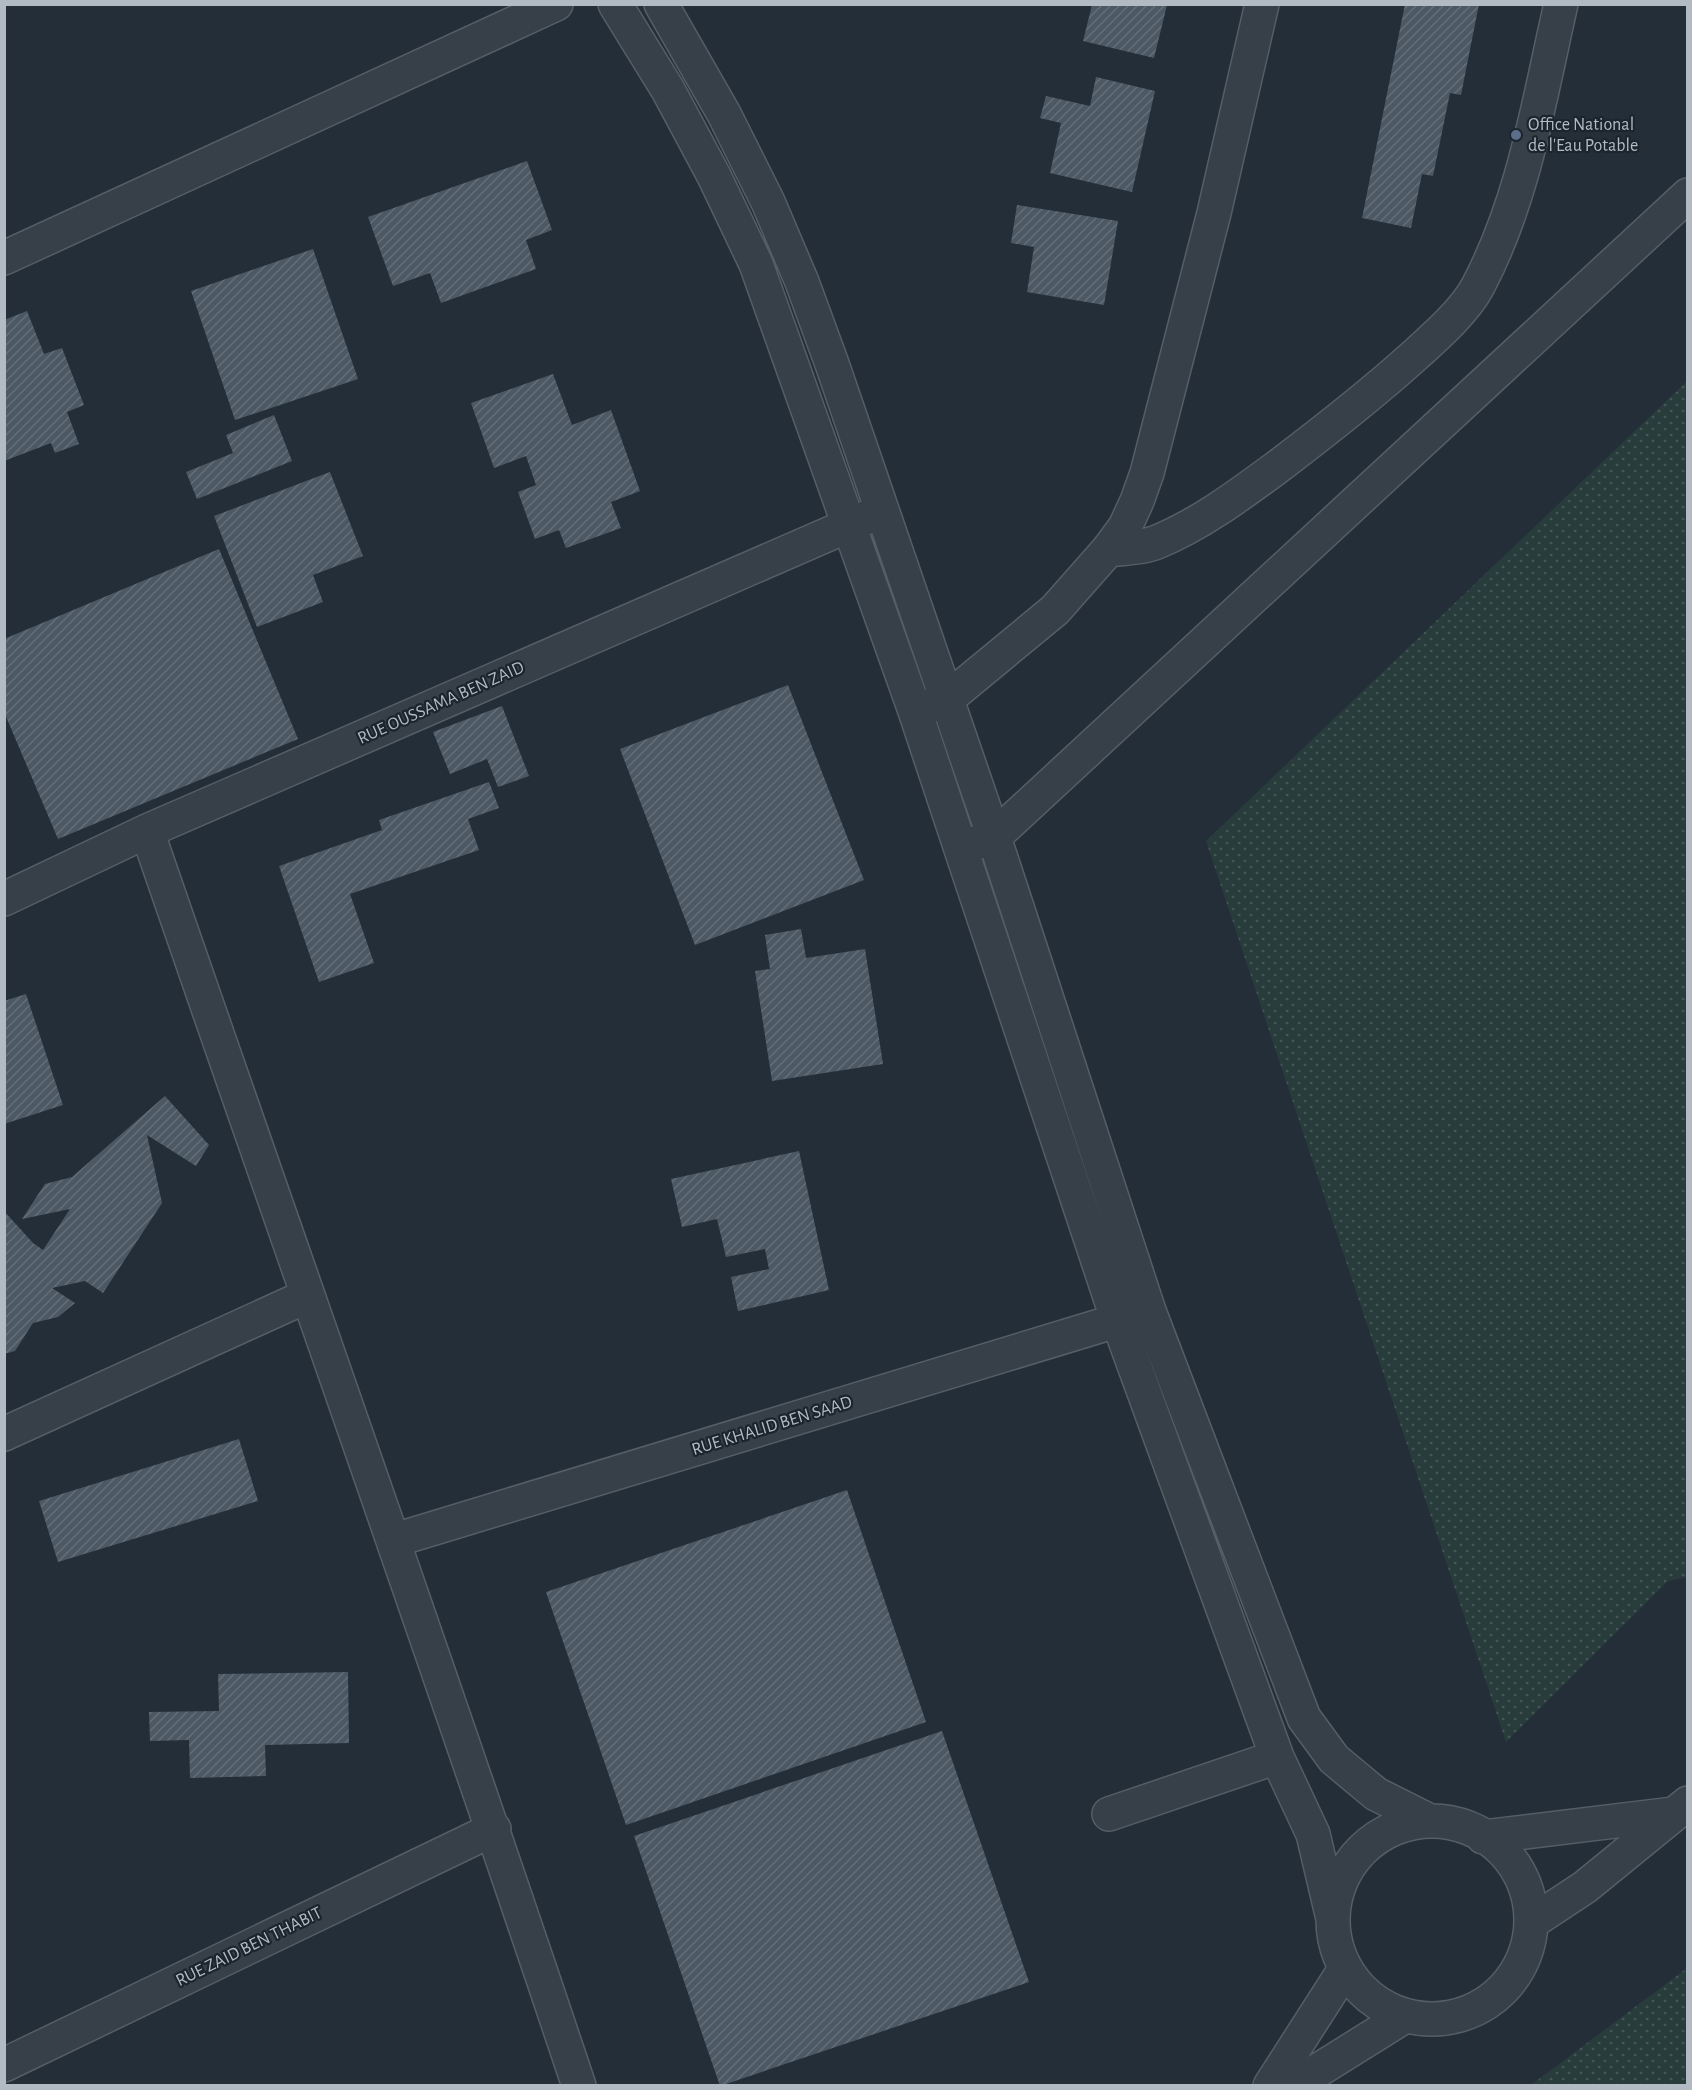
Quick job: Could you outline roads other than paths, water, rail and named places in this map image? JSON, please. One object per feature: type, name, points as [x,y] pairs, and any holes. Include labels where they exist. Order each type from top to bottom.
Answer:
[{"type":"street","points":[[4,258],[556,4]]},
{"type":"street","points":[[615,4],[668,90],[714,176],[756,264],[915,711],[1118,1321],[1276,1756],[1313,1834],[1333,1919],[1335,1945],[1345,1969],[1361,1990],[1381,2006],[1405,2016],[1430,2020],[1448,2018],[1484,2005],[1519,1972],[1528,1948],[1532,1922],[1529,1896],[1520,1872],[1504,1852],[1483,1837],[1460,1825],[1430,1821],[1408,1824],[1385,1833],[1363,1849],[1347,1869],[1337,1893],[1333,1919]]},
{"type":"street","points":[[661,4],[724,114],[768,202],[832,364],[994,837],[1149,1311],[1304,1718],[1334,1759],[1376,1794],[1430,1821]]},
{"type":"street","points":[[915,711],[946,700],[1054,610],[1108,550],[1125,527],[1147,473],[1214,213],[1262,4]]},
{"type":"street","points":[[1108,550],[1155,543],[1198,521],[1254,485],[1395,374],[1437,335],[1477,289],[1504,232],[1523,171],[1561,4]]},
{"type":"street","points":[[961,849],[994,837],[1688,195]]},
{"type":"street","name":"RUE OUSSAMA BEN ZAID","points":[[4,899],[147,831],[848,524],[881,512]]},
{"type":"street","points":[[147,831],[307,1296],[395,1540],[579,2085]]},
{"type":"street","points":[[4,1434],[307,1296]]},
{"type":"street","name":"RUE KHALID BEN SAAD","points":[[395,1540],[1149,1311]]},
{"type":"street","points":[[1109,1814],[1276,1756]]},
{"type":"street","points":[[1483,1837],[1680,1808]]},
{"type":"street","points":[[1532,1922],[1585,1887],[1680,1808]]},
{"type":"street","name":"RUE ZAID BEN THABIT","points":[[4,2065],[494,1829]]},
{"type":"street","points":[[1270,2085],[1345,1969]]},
{"type":"street","points":[[1293,2085],[1405,2016]]},
{"type":"place","name":"Office National de l'Eau Potable","points":[[1516,135]]}]
